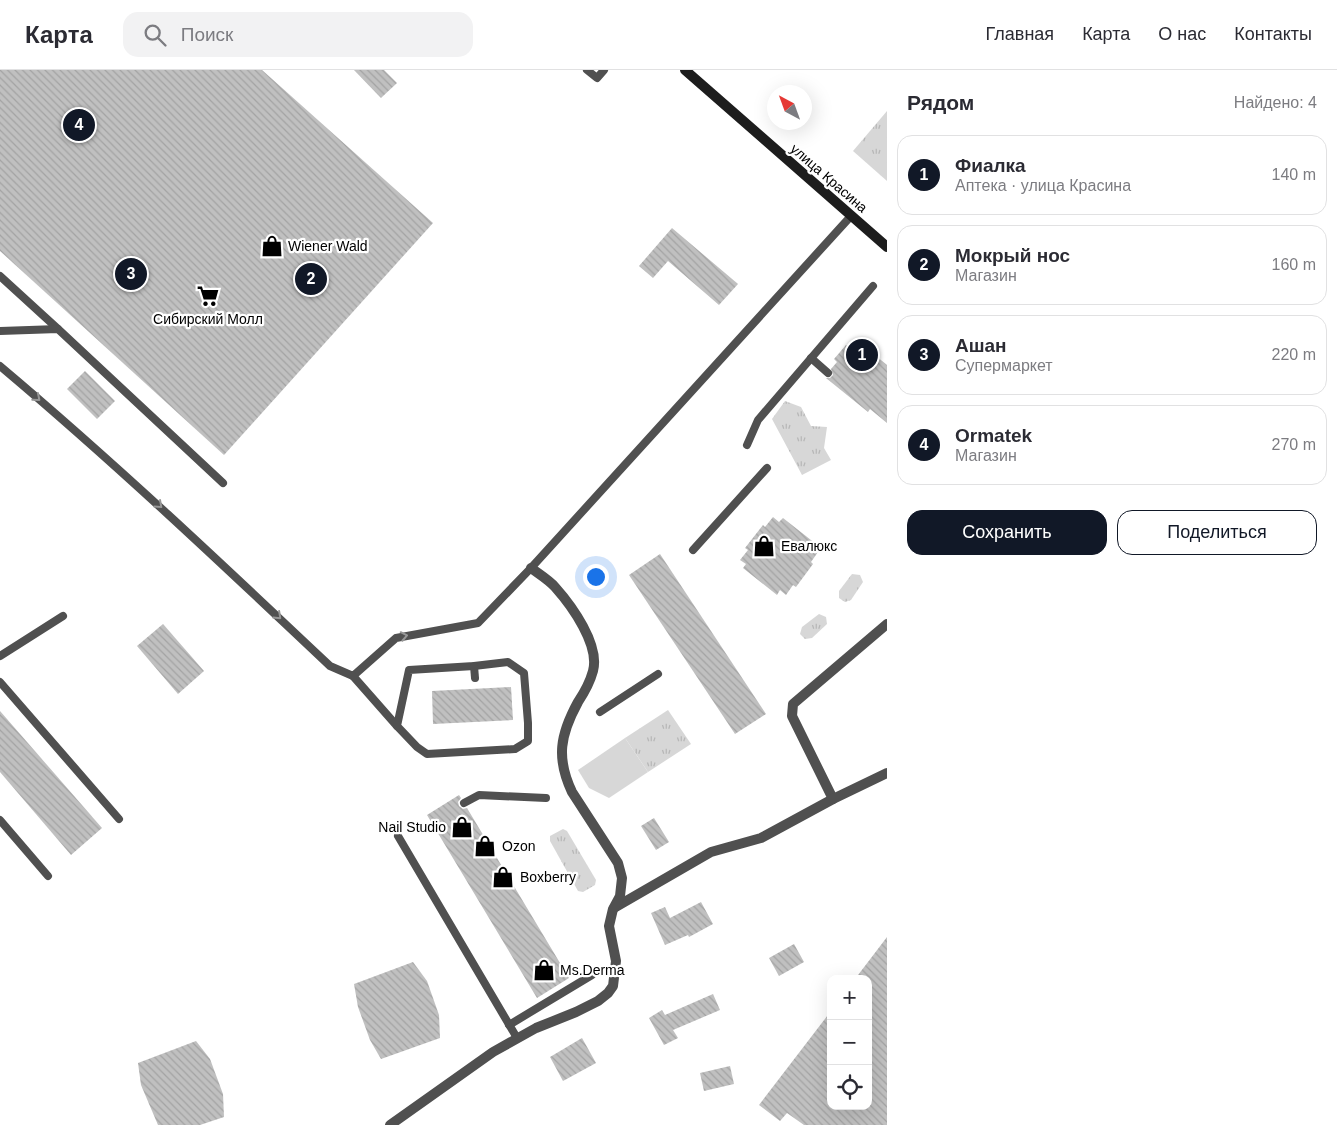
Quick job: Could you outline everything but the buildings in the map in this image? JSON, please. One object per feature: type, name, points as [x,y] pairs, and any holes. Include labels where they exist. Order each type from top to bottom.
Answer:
[{"type":"street","name":"улица Красина","points":[[685,70],[887,247]]},
{"type":"street","points":[[390,1125],[493,1052],[536,1028],[576,1012],[608,993],[613,986],[616,975],[616,961],[609,926],[613,909],[620,896],[622,878],[618,863],[572,792],[563,766],[563,735],[568,721],[593,672],[595,659],[585,630],[570,607],[554,586],[531,568]]},
{"type":"street","points":[[833,799],[792,716],[793,704],[887,624]]},
{"type":"street","points":[[613,909],[711,852],[760,838],[887,773]]},
{"type":"lane","points":[[587,70],[597,78],[604,70]]},
{"type":"lane","points":[[353,676],[396,638],[478,623],[531,568],[851,216]]},
{"type":"lane","points":[[0,276],[223,483]]},
{"type":"lane","points":[[747,445],[758,420],[873,286]]},
{"type":"lane","points":[[0,331],[58,329]]},
{"type":"lane","points":[[811,358],[828,373]]},
{"type":"lane","points":[[0,366],[184,528],[330,666],[353,676],[397,726],[417,747],[427,754],[515,749],[528,741],[524,673],[508,662],[409,670],[397,726]]},
{"type":"lane","points":[[693,550],[767,468]]},
{"type":"lane","points":[[0,656],[63,616]]},
{"type":"lane","points":[[474,666],[475,678]]},
{"type":"lane","points":[[600,712],[658,674]]},
{"type":"lane","points":[[0,682],[119,819]]},
{"type":"lane","points":[[464,802],[479,795],[546,798]]},
{"type":"lane","points":[[0,820],[48,876]]},
{"type":"lane","points":[[398,836],[517,1038]]},
{"type":"lane","points":[[509,1025],[592,975]]},
{"type":"green space","points":[[887,111],[887,181],[853,151]]},
{"type":"green space","points":[[785,401],[801,407],[811,426],[827,427],[824,448],[831,460],[802,475],[772,419]]},
{"type":"green space","points":[[852,574],[860,575],[863,582],[851,600],[845,602],[839,598],[839,591]]},
{"type":"green space","points":[[819,614],[826,617],[827,624],[812,638],[805,639],[800,634],[802,627]]},
{"type":"green space","points":[[668,710],[691,744],[648,772],[625,738]]},
{"type":"green space","points":[[625,738],[648,772],[609,798],[589,788],[578,770]]},
{"type":"green space","points":[[563,829],[567,831],[596,880],[595,885],[583,892],[578,891],[550,841],[550,836]]},
{"type":"place","name":"Ormatek","points":[[79,125]]},
{"type":"place","name":"Wiener Wald","points":[[272,246]]},
{"type":"place","name":"Ашан","points":[[131,274]]},
{"type":"place","name":"Мокрый нос","points":[[311,279]]},
{"type":"place","name":"Сибирский Молл","points":[[208,296]]},
{"type":"place","name":"Фиалка","points":[[862,355]]},
{"type":"place","name":"Евалюкс","points":[[764,546]]},
{"type":"place","name":"Nail Studio","points":[[462,827]]},
{"type":"place","name":"Ozon","points":[[485,846]]},
{"type":"place","name":"Boxberry","points":[[503,877]]},
{"type":"place","name":"Ms.Derma","points":[[544,970]]}]
